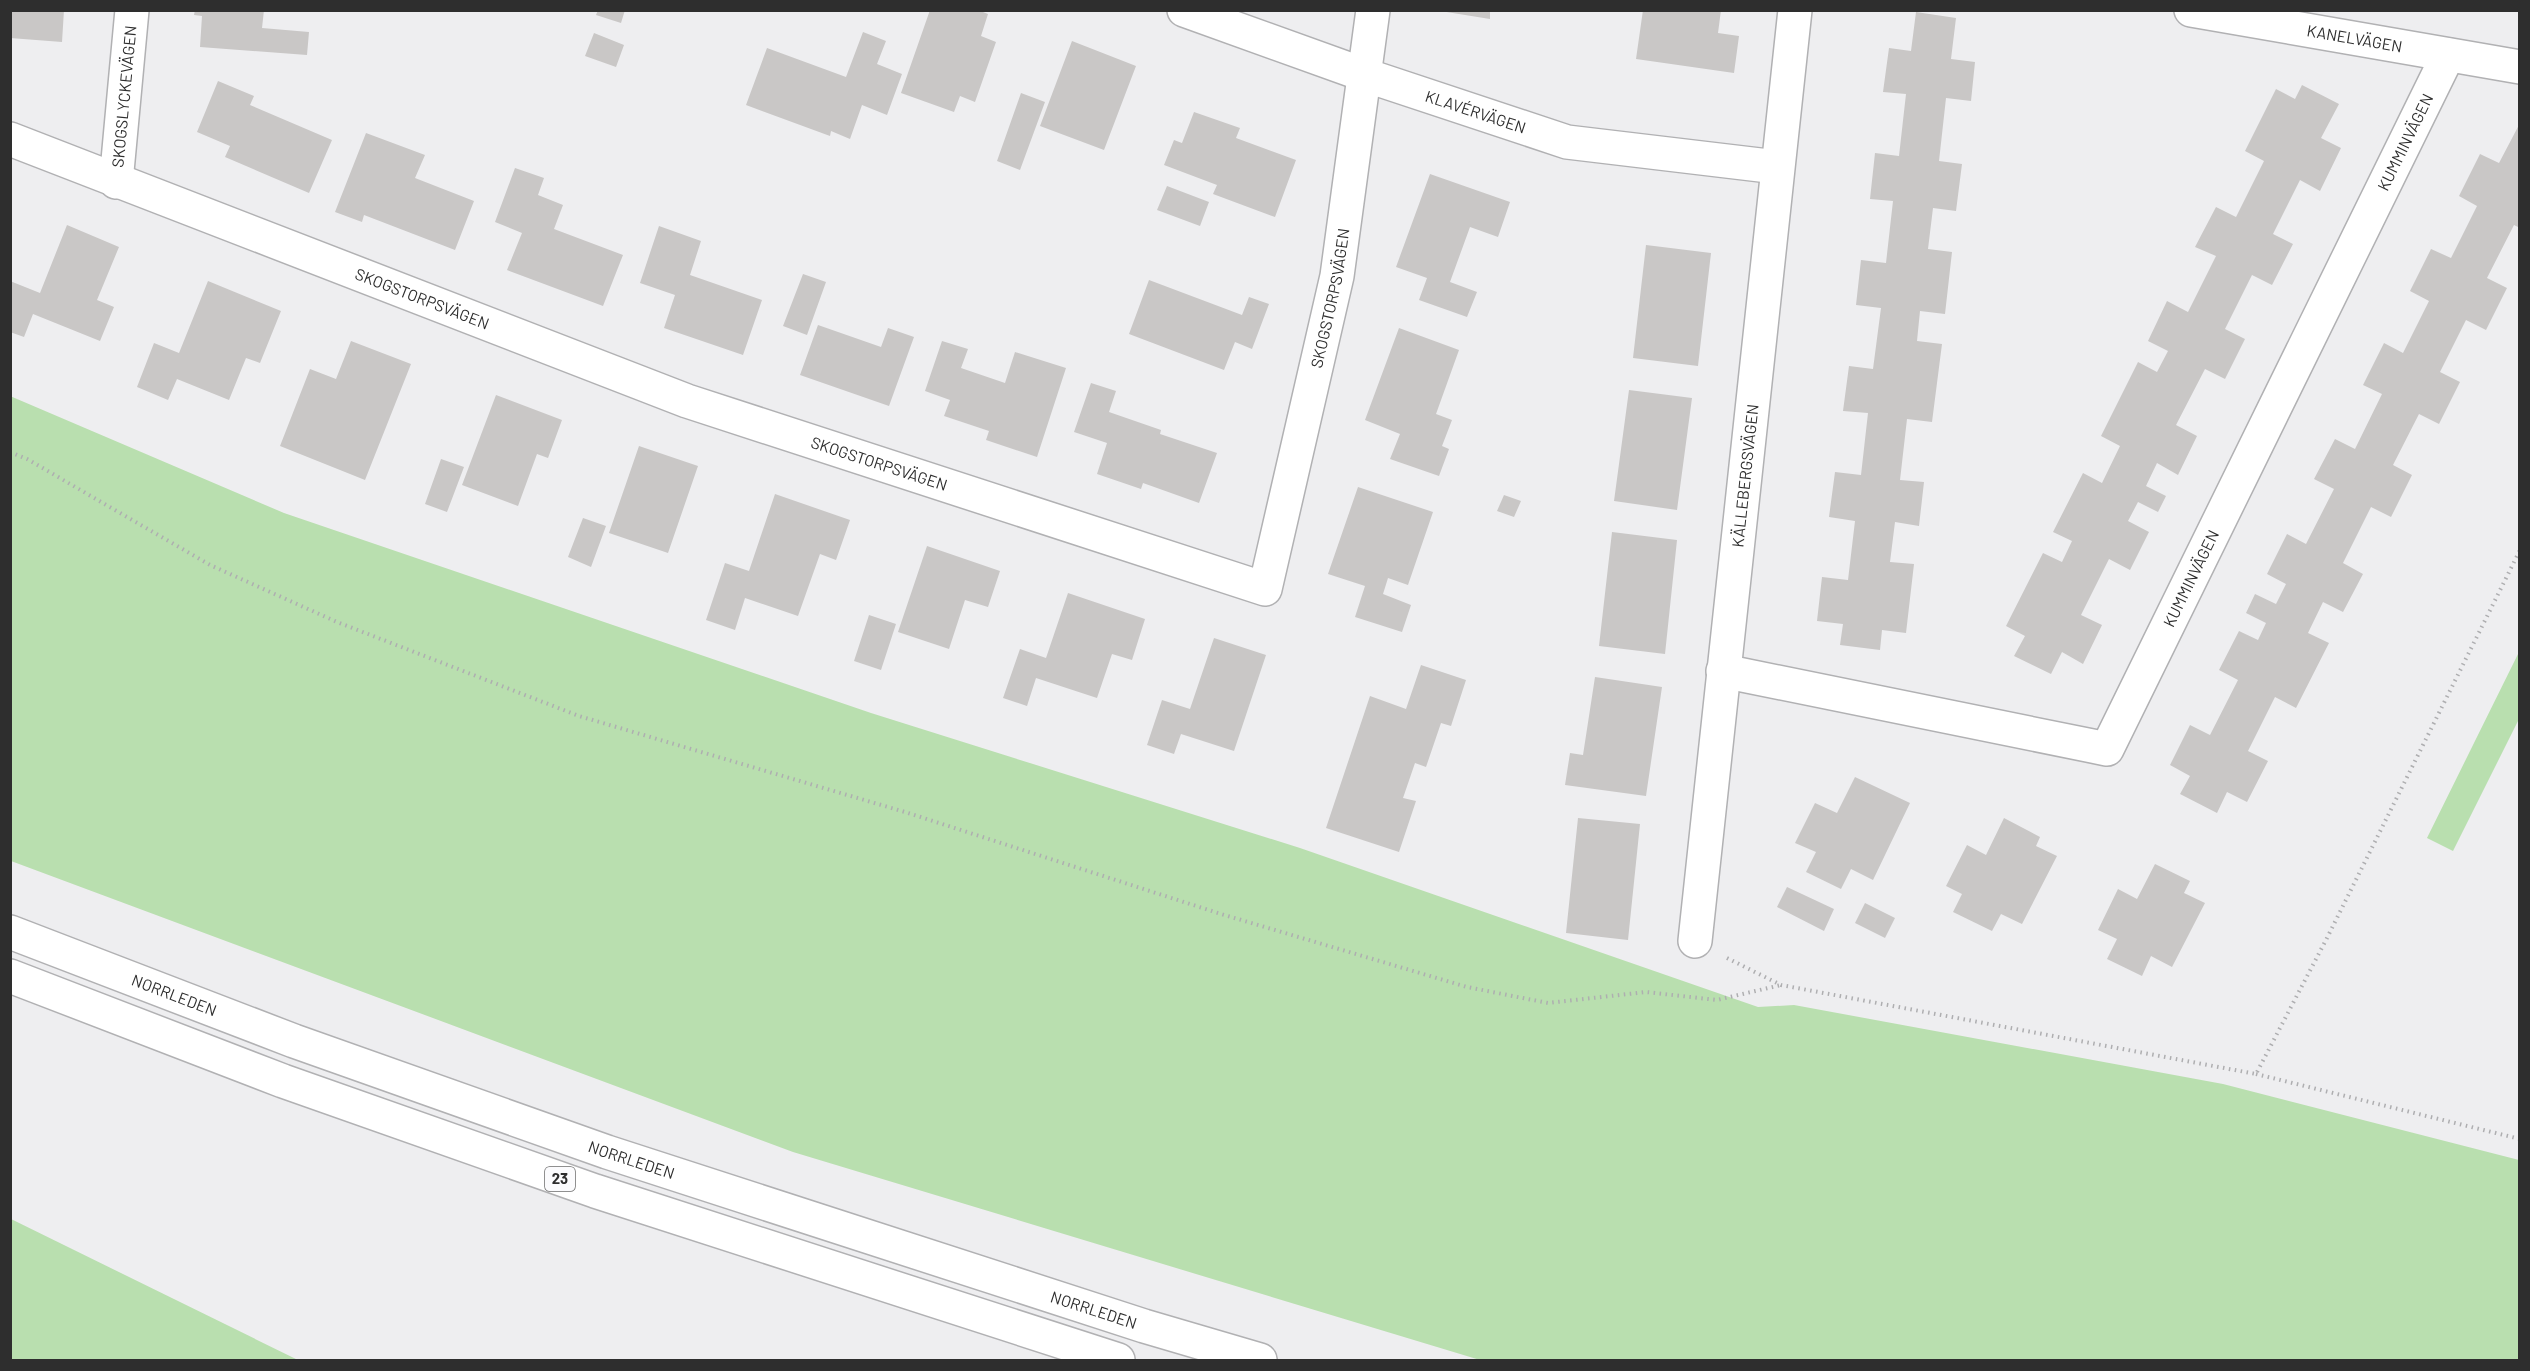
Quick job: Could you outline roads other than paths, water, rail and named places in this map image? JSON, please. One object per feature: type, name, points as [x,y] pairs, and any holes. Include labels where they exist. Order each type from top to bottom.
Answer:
[{"type":"main road","name":"SKOGSLYCKEVÄGEN","points":[[116,182],[132,10]]},
{"type":"main road","name":"KLAVÉRVÄGEN","points":[[1184,10],[1365,75],[1567,142],[1777,167]]},
{"type":"main road","points":[[1365,75],[1373,10]]},
{"type":"main road","name":"KÄLLEBERGSVÄGEN","points":[[1695,941],[1795,10]]},
{"type":"main road","name":"KANELVÄGEN","points":[[2191,10],[2520,67]]},
{"type":"main road","name":"KUMMINVÄGEN","points":[[1723,671],[2107,749],[2448,55]]},
{"type":"main road","name":"SKOGSTORPSVÄGEN","points":[[10,139],[116,182],[687,401],[1265,589],[1337,276],[1365,75]]},
{"type":"main road","name":"NORRLEDEN","points":[[10,932],[294,1041],[607,1152],[1144,1326],[1260,1360]]},
{"type":"main road","name":"23","points":[[10,976],[283,1081],[595,1191],[1118,1360]]}]
